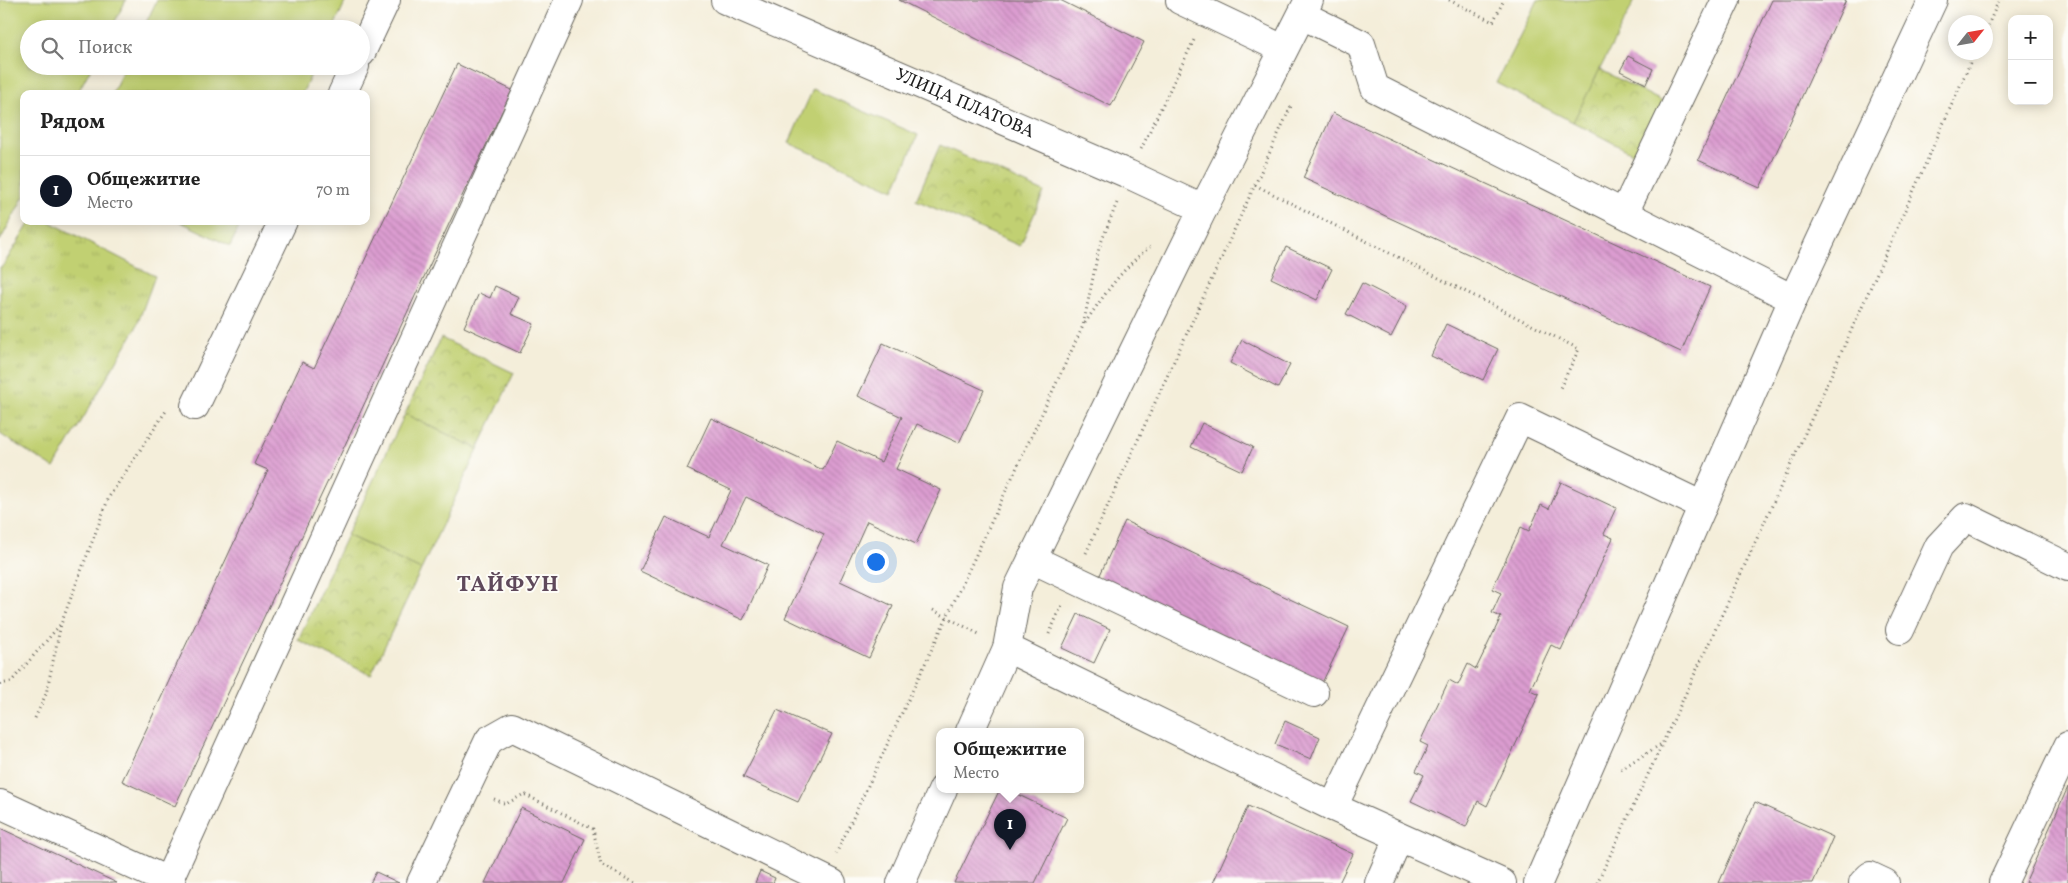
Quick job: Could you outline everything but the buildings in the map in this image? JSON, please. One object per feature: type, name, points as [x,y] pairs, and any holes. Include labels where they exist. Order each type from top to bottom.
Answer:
[{"type":"street","points":[[370,34],[386,0]]},
{"type":"street","points":[[0,804],[170,882],[569,0]]},
{"type":"street","name":"УЛИЦА ПЛАТОВА","points":[[725,0],[1128,174],[1203,209]]},
{"type":"street","points":[[1180,0],[1283,49]]},
{"type":"street","points":[[1624,214],[1726,0]]},
{"type":"street","points":[[1538,883],[1793,299],[1933,0]]},
{"type":"street","points":[[971,728],[1007,648],[1018,588],[1203,209],[1305,7],[1361,44],[1375,88],[1793,299]]},
{"type":"street","points":[[344,90],[351,75]]},
{"type":"street","points":[[183,405],[281,225]]},
{"type":"street","points":[[1333,807],[1520,418],[1703,506]]},
{"type":"street","points":[[1900,630],[1939,546],[1966,517],[2068,567]]},
{"type":"street","points":[[1032,559],[1314,692]]},
{"type":"street","points":[[1007,648],[1333,807],[1502,883]]},
{"type":"street","points":[[421,883],[488,740],[512,727],[828,881]]},
{"type":"street","points":[[2003,883],[2068,746]]},
{"type":"street","points":[[901,883],[941,793]]},
{"type":"street","points":[[1379,883],[1399,837]]},
{"type":"street","points":[[1863,883],[1870,876],[1885,883]]},
{"type":"path","points":[[1449,0],[1493,22],[1504,0]]},
{"type":"path","points":[[1992,15],[1999,0]]},
{"type":"path","points":[[1083,326],[1099,248],[1128,174],[1207,13]]},
{"type":"path","points":[[1597,883],[1664,743],[1971,60]]},
{"type":"path","points":[[1084,558],[1295,98]]},
{"type":"path","points":[[1255,184],[1579,349],[1559,390]]},
{"type":"path","points":[[828,881],[946,617],[1083,326],[1105,294],[1134,259],[1153,244]]},
{"type":"path","points":[[35,718],[46,694],[61,624],[109,497],[183,405]]},
{"type":"path","points":[[1049,634],[1064,602]]},
{"type":"path","points":[[933,610],[1007,648]]},
{"type":"path","points":[[0,684],[12,682],[61,624]]},
{"type":"path","points":[[466,787],[506,804],[524,794],[593,829],[601,865],[635,883]]},
{"type":"green space","points":[[0,0],[126,0],[116,20],[20,20],[20,75],[87,75],[79,90],[20,90],[20,204],[0,241]]},
{"type":"green space","points":[[157,0],[346,0],[337,20],[147,20]]},
{"type":"green space","points":[[1538,0],[1635,0],[1573,122],[1496,83]]},
{"type":"green space","points":[[1599,69],[1667,104],[1640,157],[1573,122]]},
{"type":"green space","points":[[121,75],[311,75],[304,90],[114,90]]},
{"type":"green space","points":[[813,89],[918,135],[894,190],[789,143]]},
{"type":"green space","points":[[940,145],[1044,192],[1020,246],[916,200]]},
{"type":"green space","points":[[28,225],[56,225],[155,276],[136,328],[54,468],[0,434],[0,267],[2,267]]},
{"type":"green space","points":[[187,225],[240,225],[230,246]]},
{"type":"green space","points":[[441,338],[514,373],[478,449],[405,414]]},
{"type":"green space","points":[[405,414],[478,449],[421,570],[347,535]]},
{"type":"green space","points":[[347,535],[421,570],[371,675],[298,640]]},
{"type":"place","name":"Общежитие","points":[[1010,850]]},
{"type":"district","name":"ТАЙФУН","points":[[508,585]]}]
